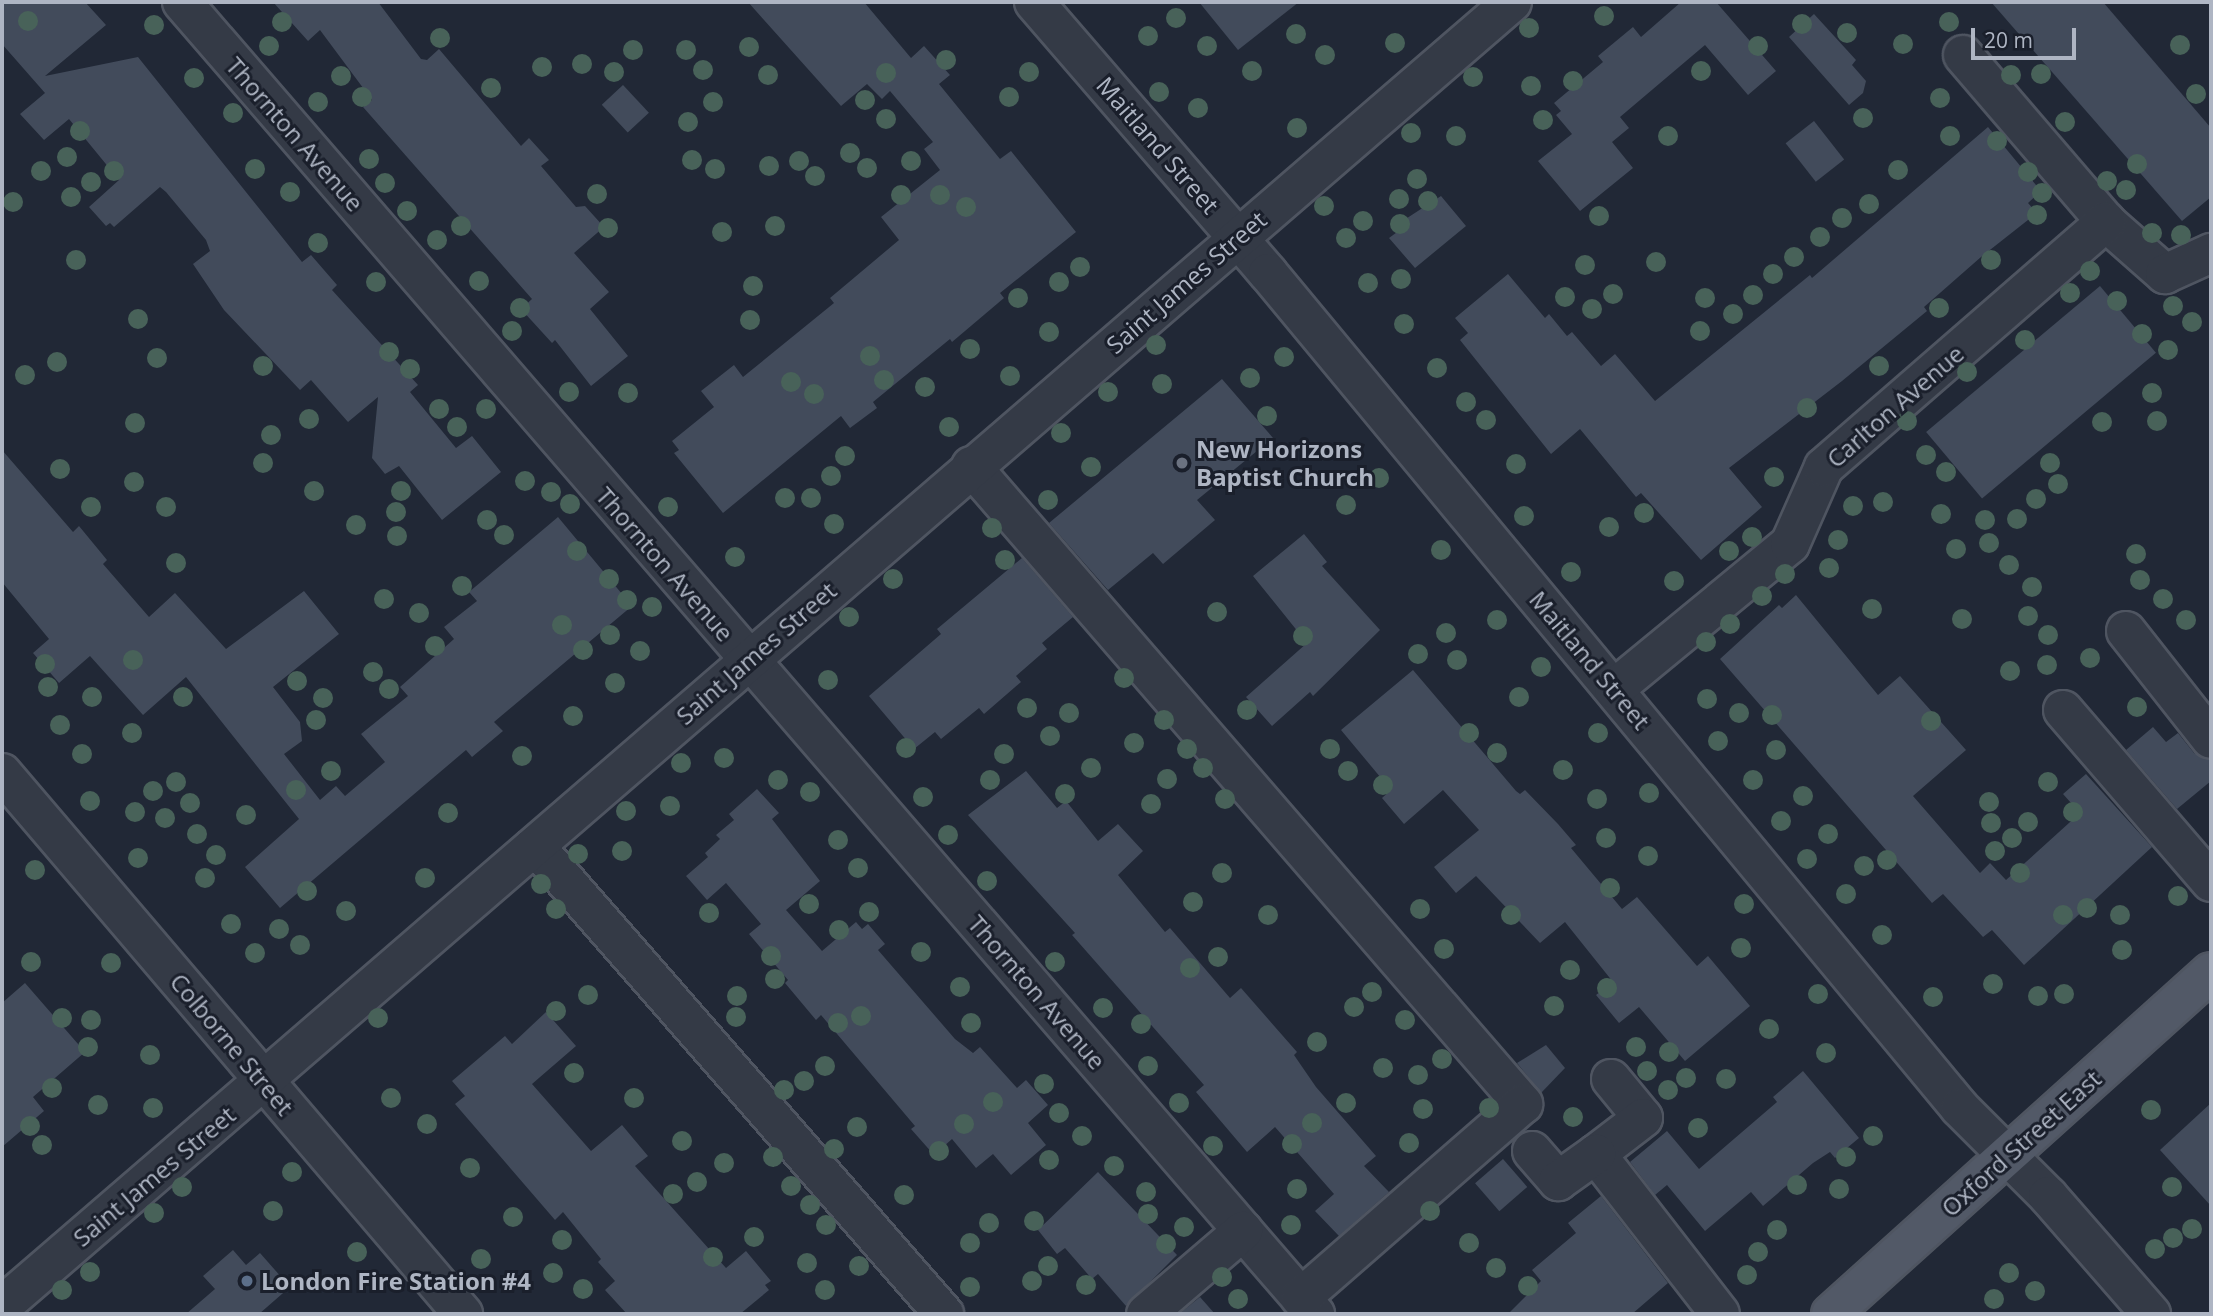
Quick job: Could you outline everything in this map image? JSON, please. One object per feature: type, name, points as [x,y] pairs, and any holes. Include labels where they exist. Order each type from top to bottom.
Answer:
[{"type":"main road","name":"Oxford Street East","points":[[1831,1314],[2211,973]]},
{"type":"street","name":"Thornton Avenue","points":[[182,2],[1308,1306]]},
{"type":"street","name":"Maitland Street","points":[[1034,2],[1238,237],[1961,1108],[2151,1314]]},
{"type":"street","name":"Saint James Street","points":[[2,1306],[264,1082],[971,466],[1512,2]]},
{"type":"street","points":[[1963,55],[2106,222],[2165,274],[2211,253]]},
{"type":"street","name":"Carlton Avenue","points":[[1614,689],[1790,544],[1824,467],[2106,222]]},
{"type":"street","points":[[971,466],[1523,1104],[1308,1306]]},
{"type":"street","points":[[2126,631],[2211,739]]},
{"type":"street","points":[[2063,710],[2211,882]]},
{"type":"street","name":"Colborne Street","points":[[2,773],[463,1314]]},
{"type":"street","points":[[535,846],[944,1314]]},
{"type":"street","points":[[1532,1151],[1558,1181],[1643,1118],[1611,1079]]},
{"type":"street","points":[[1596,1154],[1720,1314]]},
{"type":"street","points":[[1146,1314],[1243,1231]]},
{"type":"building","points":[[2,2],[85,2],[106,25],[45,76],[138,57],[302,262],[311,255],[337,285],[332,290],[418,385],[410,392],[456,448],[472,436],[501,472],[442,520],[399,466],[385,474],[372,458],[378,397],[348,422],[311,380],[300,390],[224,310],[193,264],[210,251],[206,240],[166,192],[160,187],[114,227],[110,223],[106,226],[89,207],[119,180],[69,119],[44,140],[20,114],[45,93],[2,44]]},
{"type":"building","points":[[273,2],[378,2],[421,59],[427,60],[439,49],[521,146],[529,138],[549,160],[541,166],[576,207],[585,206],[604,227],[574,253],[609,292],[590,309],[628,356],[591,386],[555,340],[552,343],[521,309],[532,299],[363,107],[372,100],[320,30],[308,41]]},
{"type":"building","points":[[748,2],[864,2],[911,58],[924,46],[950,75],[939,84],[1000,159],[1011,151],[1076,232],[1000,293],[1004,298],[952,342],[950,339],[873,402],[877,408],[850,428],[841,416],[723,513],[674,453],[679,450],[672,441],[714,407],[701,391],[734,365],[743,377],[834,303],[830,298],[899,240],[881,217],[940,170],[924,149],[933,142],[890,91],[882,99],[867,84],[841,106]]},
{"type":"building","points":[[1199,2],[1299,2],[1238,50]]},
{"type":"building","points":[[1681,2],[1716,2],[1776,71],[1748,95],[1705,45],[1620,117],[1629,128],[1612,142],[1633,168],[1580,211],[1538,161],[1572,134],[1556,115],[1561,111],[1554,103],[1603,62],[1598,56],[1633,27],[1641,37]]},
{"type":"building","points":[[1991,2],[2103,2],[2211,128],[2211,197],[2182,221]]},
{"type":"building","points":[[1814,14],[1856,60],[1852,65],[1866,81],[1863,93],[1849,105],[1789,37]]},
{"type":"building","points":[[623,85],[649,113],[628,133],[602,105]]},
{"type":"building","points":[[1814,121],[1844,160],[1816,182],[1786,143]]},
{"type":"building","points":[[1988,127],[2041,191],[2028,203],[2037,213],[1924,307],[1927,311],[1729,468],[1762,507],[1701,560],[1641,493],[1636,497],[1580,429],[1551,454],[1460,340],[1468,333],[1455,318],[1508,274],[1545,318],[1549,314],[1567,336],[1572,332],[1601,366],[1615,354],[1655,401],[1810,275],[1812,278]]},
{"type":"building","points":[[1441,196],[1466,226],[1415,268],[1389,238],[1404,227],[1401,222]]},
{"type":"building","points":[[2100,286],[2156,353],[1982,499],[1926,432]]},
{"type":"building","name":"New Horizons Baptist Church","points":[[1222,379],[1273,438],[1197,500],[1215,520],[1163,564],[1153,553],[1108,590],[1049,523]]},
{"type":"building","points":[[2,450],[73,532],[79,526],[107,560],[103,564],[149,617],[175,593],[226,649],[304,591],[339,634],[273,687],[300,722],[302,741],[284,754],[320,800],[336,786],[345,796],[385,762],[361,734],[408,696],[400,687],[454,639],[444,627],[477,601],[469,592],[558,517],[632,606],[494,722],[503,731],[472,757],[466,750],[280,908],[245,867],[299,819],[186,677],[143,715],[90,656],[59,683],[33,653],[49,639],[2,582]]},
{"type":"building","points":[[1304,534],[1327,562],[1322,566],[1380,630],[1313,696],[1310,692],[1272,726],[1246,697],[1307,643],[1253,576]]},
{"type":"building","points":[[1022,558],[1073,617],[1042,643],[1047,649],[1016,676],[1021,682],[984,714],[979,708],[941,739],[935,732],[914,749],[869,696],[941,634],[937,629]]},
{"type":"building","points":[[1796,595],[1878,695],[1900,676],[1966,750],[1913,796],[1980,873],[1990,863],[2006,880],[2080,813],[2063,794],[2086,774],[2152,847],[2024,965],[1992,930],[1983,937],[1943,894],[1932,903],[1720,659],[1779,605],[1782,608]]},
{"type":"building","points":[[1413,670],[1516,791],[1520,794],[1525,790],[1558,824],[1576,845],[1571,848],[1622,909],[1637,897],[1697,966],[1708,956],[1750,1006],[1685,1061],[1639,1007],[1619,1023],[1596,995],[1613,982],[1565,922],[1540,943],[1476,876],[1456,893],[1434,867],[1479,830],[1443,790],[1404,824],[1382,798],[1391,790],[1341,730]]},
{"type":"building","points":[[2153,727],[2166,742],[2178,733],[2194,753],[2211,760],[2211,781],[2177,809],[2126,750]]},
{"type":"building","points":[[1026,771],[1057,808],[1066,801],[1098,841],[1118,824],[1143,851],[1118,875],[1165,932],[1170,928],[1230,998],[1241,988],[1297,1052],[1294,1055],[1316,1087],[1376,1156],[1364,1166],[1389,1192],[1339,1236],[1315,1211],[1334,1194],[1275,1127],[1247,1152],[1196,1092],[1204,1085],[1072,935],[1075,933],[968,815]]},
{"type":"building","points":[[757,789],[779,813],[772,819],[820,881],[786,910],[822,951],[856,922],[862,929],[868,924],[885,944],[878,950],[955,1039],[973,1053],[980,1047],[1017,1088],[1026,1080],[1048,1105],[1028,1123],[1046,1145],[1011,1175],[993,1154],[976,1168],[952,1139],[934,1155],[911,1129],[915,1126],[821,1015],[816,1020],[785,983],[788,980],[749,934],[761,924],[726,883],[707,900],[686,876],[708,857],[705,853],[720,839],[716,835],[734,820],[729,814]]},
{"type":"building","points":[[25,983],[85,1052],[33,1097],[44,1111],[2,1147],[2,1003]]},
{"type":"building","points":[[546,1012],[576,1046],[532,1084],[591,1151],[622,1125],[648,1156],[635,1166],[726,1268],[746,1251],[771,1281],[765,1285],[769,1290],[740,1314],[627,1314],[605,1290],[615,1281],[598,1262],[601,1259],[563,1212],[555,1220],[455,1104],[465,1096],[452,1081],[505,1036],[512,1044]]},
{"type":"building","points":[[1546,1045],[1565,1068],[1541,1093],[1517,1063]]},
{"type":"building","points":[[1803,1071],[1859,1138],[1835,1158],[1830,1152],[1813,1163],[1763,1206],[1751,1192],[1705,1231],[1667,1185],[1655,1195],[1630,1162],[1667,1131],[1699,1169],[1777,1102],[1773,1097]]},
{"type":"building","points":[[2211,1103],[2211,1206],[2160,1150]]},
{"type":"building","points":[[1503,1159],[1527,1187],[1499,1211],[1475,1183]]},
{"type":"building","points":[[1098,1172],[1177,1255],[1126,1306],[1098,1274],[1092,1279],[1065,1248],[1057,1254],[1038,1230]]},
{"type":"building","points":[[1601,1196],[1668,1283],[1632,1314],[1508,1314],[1541,1281],[1532,1270],[1576,1233],[1568,1223]]},
{"type":"building","name":"London Fire Station #4","points":[[233,1250],[246,1265],[260,1253],[290,1287],[259,1314],[186,1314],[215,1289],[203,1276]]},
{"type":"building","points":[[1200,1297],[1215,1314],[1179,1314]]},
{"type":"place","name":"New Horizons Baptist Church","points":[[1182,463]]},
{"type":"place","name":"London Fire Station #4","points":[[247,1281]]}]
